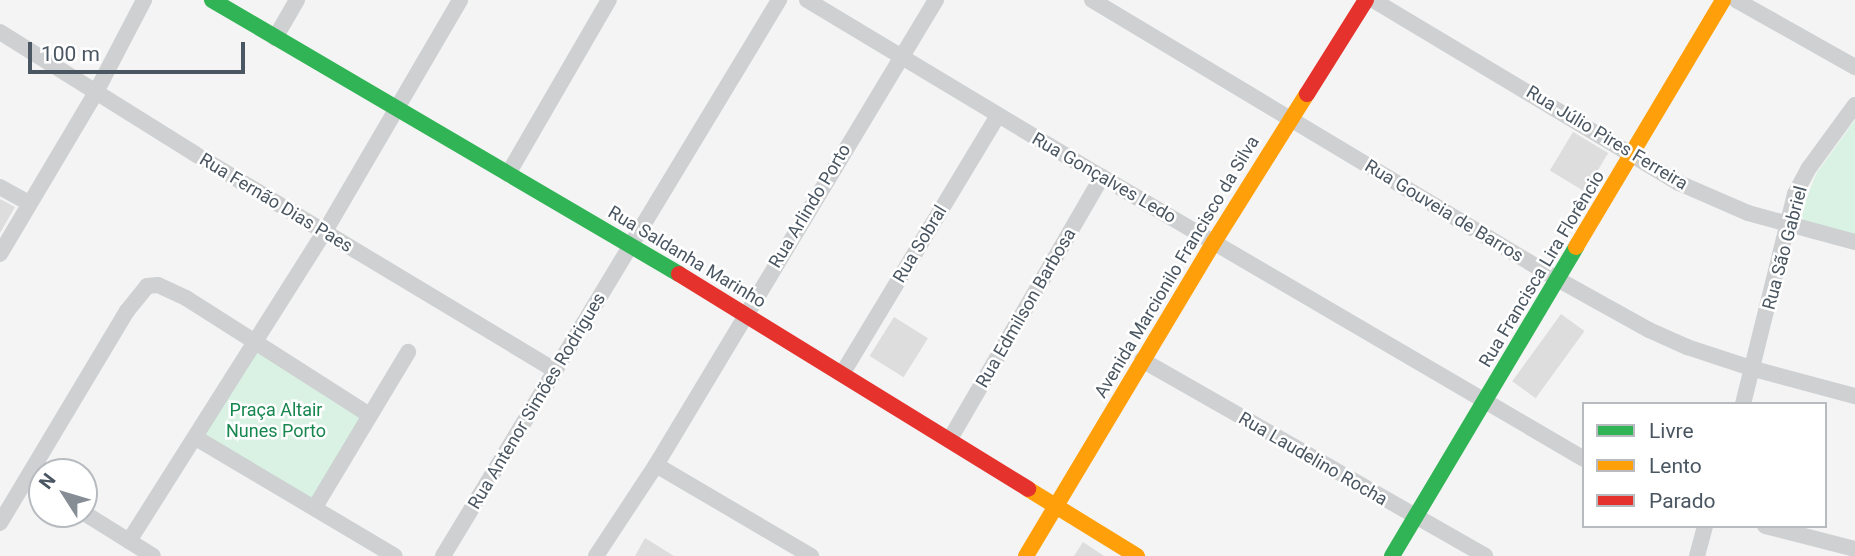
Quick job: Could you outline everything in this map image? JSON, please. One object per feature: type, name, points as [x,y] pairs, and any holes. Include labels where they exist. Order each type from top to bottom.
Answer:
[{"type":"street","points":[[0,254],[96,92],[144,0]]},
{"type":"street","name":"Rua Saldanha Marinho","points":[[212,0],[394,109],[633,246],[1137,556]]},
{"type":"street","points":[[275,38],[297,0]]},
{"type":"street","points":[[129,541],[324,233],[460,0]]},
{"type":"street","points":[[508,174],[609,0]]},
{"type":"street","name":"Rua Antenor Simões Rodrigues","points":[[443,556],[554,370],[633,246],[779,0]]},
{"type":"street","name":"Rua Gonçalves Ledo","points":[[807,0],[1102,177],[1582,457]]},
{"type":"street","name":"Rua Arlindo Porto","points":[[596,556],[656,465],[936,0]]},
{"type":"street","name":"Rua Gouveia de Barros","points":[[1092,0],[1559,280],[1687,347],[1754,369],[1855,396]]},
{"type":"street","name":"Avenida Marcionilo Francisco da Silva","points":[[1026,556],[1213,242],[1366,0]]},
{"type":"street","name":"Rua Júlio Pires Ferreira","points":[[1373,0],[1679,183],[1716,201],[1787,225],[1855,242]]},
{"type":"street","name":"Rua Francisca Lira Florêncio","points":[[1392,556],[1559,280],[1723,0]]},
{"type":"street","points":[[1736,0],[1855,67]]},
{"type":"street","name":"Rua Fernão Dias Paes","points":[[0,32],[324,233],[554,370]]},
{"type":"street","name":"Rua São Gabriel","points":[[1743,402],[1754,369],[1795,194],[1809,168],[1855,105]]},
{"type":"street","name":"Rua Sobral","points":[[842,373],[998,115]]},
{"type":"street","name":"Rua Edmilson Barbosa","points":[[950,439],[1102,177]]},
{"type":"street","points":[[0,187],[29,203]]},
{"type":"street","points":[[49,458],[127,311],[148,286],[158,285],[186,298],[254,344],[370,415]]},
{"type":"street","points":[[314,507],[408,352]]},
{"type":"street","name":"Rua Laudelino Rocha","points":[[1142,360],[1485,556]]},
{"type":"street","points":[[196,438],[395,556]]},
{"type":"street","points":[[656,465],[811,556]]},
{"type":"street","points":[[0,523],[28,492]]},
{"type":"street","points":[[98,522],[153,556]]},
{"type":"street","points":[[1697,556],[1704,528]]},
{"type":"street","points":[[1773,528],[1855,549]]},
{"type":"green space","points":[[1855,120],[1855,235],[1804,221],[1801,213],[1816,174]]},
{"type":"green space","name":"Praça Altair Nunes Porto","points":[[254,344],[371,414],[314,508],[197,438]]},
{"type":"building","points":[[1573,132],[1608,153],[1585,192],[1550,171]]},
{"type":"building","points":[[0,199],[15,207],[0,233]]},
{"type":"building","points":[[1561,314],[1584,331],[1536,398],[1512,381]]},
{"type":"building","points":[[894,317],[928,338],[904,377],[870,356]]},
{"type":"building","points":[[645,538],[674,556],[635,556]]},
{"type":"building","points":[[1083,542],[1104,556],[1074,556]]},
{"type":"traffic: fast","points":[[212,0],[679,274]]},
{"type":"traffic: fast","points":[[1392,556],[1576,247]]},
{"type":"traffic: slow","points":[[1576,247],[1723,0]]},
{"type":"traffic: slow","points":[[1026,556],[1214,242],[1307,94]]},
{"type":"traffic: slow","points":[[1028,489],[1137,556]]},
{"type":"traffic: jam","points":[[1307,94],[1366,0]]},
{"type":"traffic: jam","points":[[679,274],[1028,489]]}]
